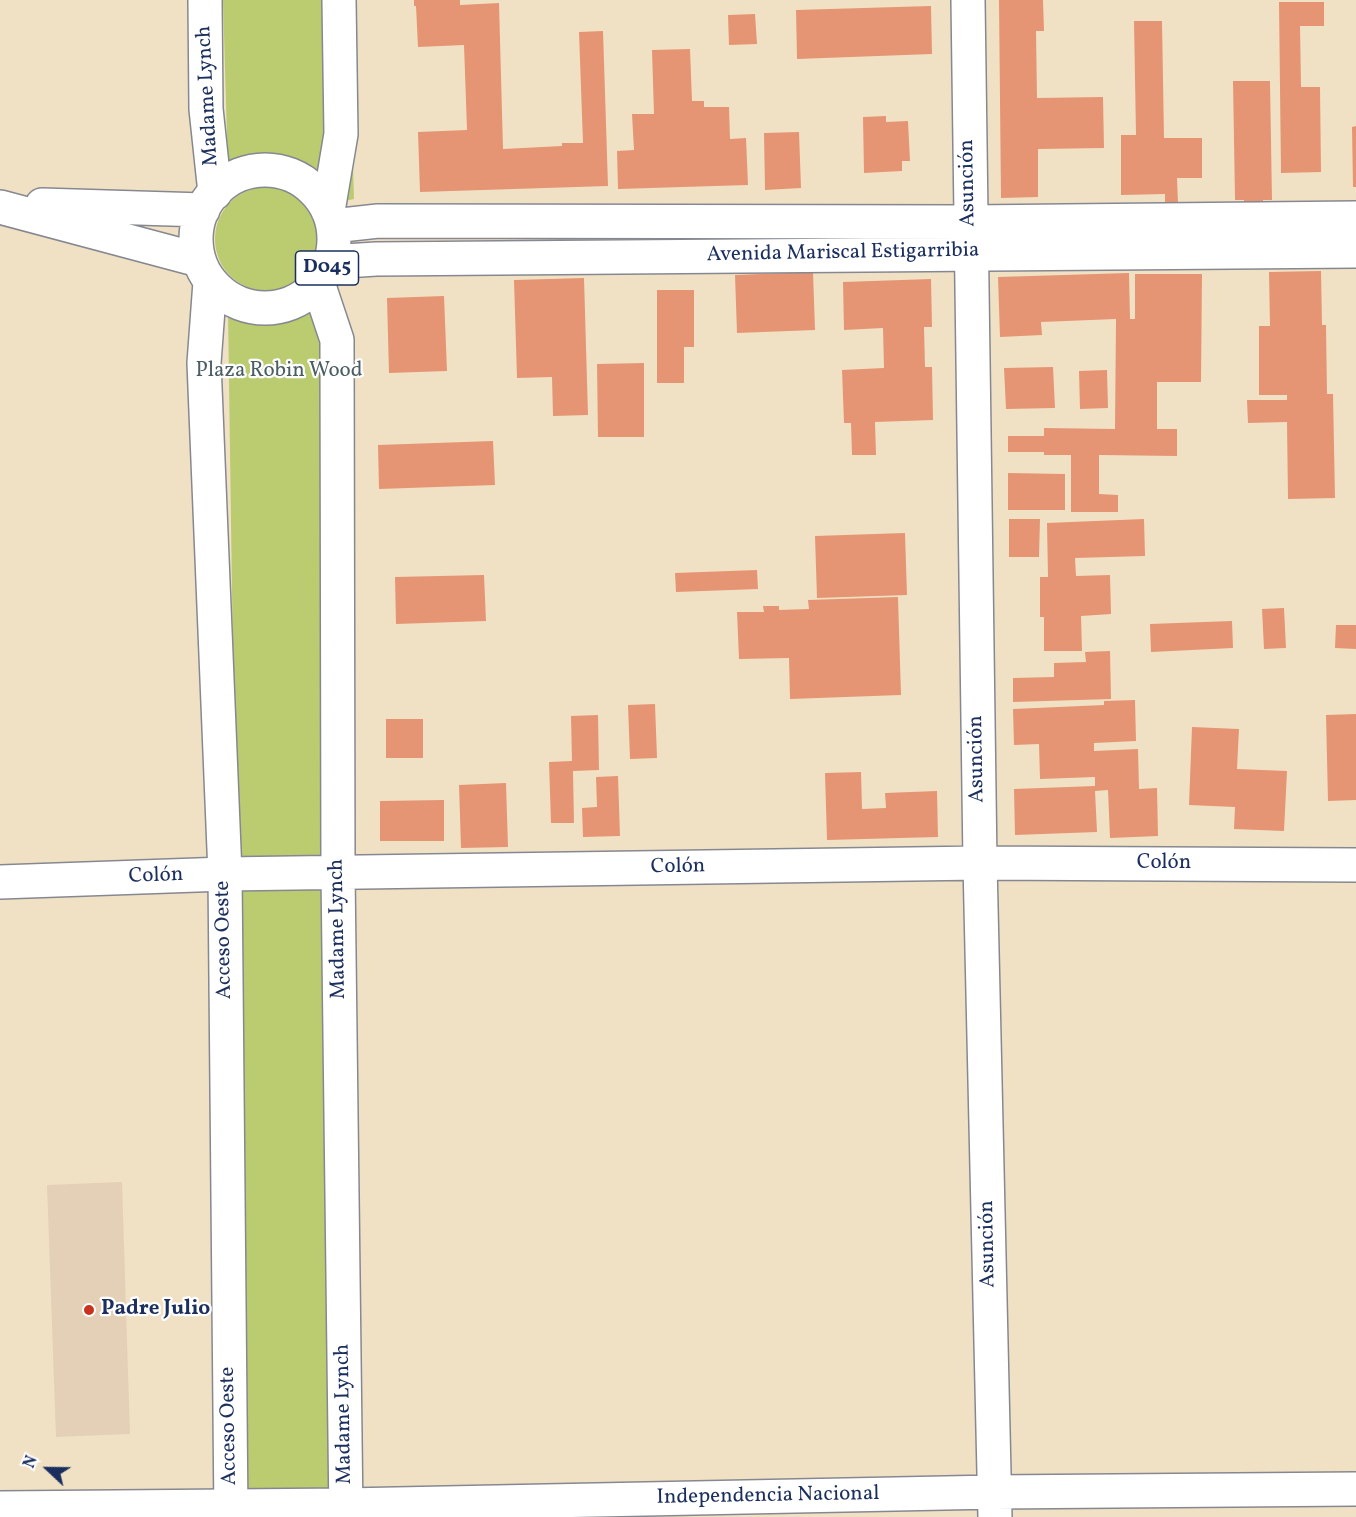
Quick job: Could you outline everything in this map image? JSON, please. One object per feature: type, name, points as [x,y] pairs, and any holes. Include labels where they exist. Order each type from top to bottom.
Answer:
[{"type":"street","name":"Madame Lynch","points":[[204,0],[209,202]]},
{"type":"street","points":[[330,219],[341,134],[339,0]]},
{"type":"street","name":"Asunción","points":[[968,0],[980,863],[995,1505]]},
{"type":"street","points":[[205,271],[196,243],[197,227],[209,202],[238,176],[252,172],[276,171],[288,174],[309,186],[316,193],[330,219]]},
{"type":"street","name":"D045","points":[[0,205],[209,202]]},
{"type":"street","name":"D045","points":[[0,205],[205,271],[220,292],[244,305],[274,308],[317,281],[333,244],[330,219]]},
{"type":"street","name":"Avenida Mariscal Estigarribia","points":[[317,281],[375,259],[970,237],[1356,218]]},
{"type":"street","name":"Avenida Mariscal Estigarribia","points":[[330,219],[970,237],[1356,251]]},
{"type":"street","name":"Acceso Oeste","points":[[205,271],[204,363],[225,874],[231,1511]]},
{"type":"street","name":"Madame Lynch","points":[[317,281],[337,340],[338,873],[346,1511]]},
{"type":"street","points":[[204,363],[244,305]]},
{"type":"street","name":"Colón","points":[[0,882],[225,874],[980,863],[1356,866]]},
{"type":"street","name":"Independencia Nacional","points":[[0,1508],[346,1511],[995,1505],[1356,1489]]},
{"type":"shaded area","name":"Padre Julio","points":[[122,1182],[130,1434],[56,1437],[47,1185]]},
{"type":"green space","points":[[223,0],[348,0],[354,199],[336,203],[321,179],[276,162],[228,172]]},
{"type":"green space","points":[[267,187],[287,191],[304,202],[315,219],[319,239],[315,259],[304,276],[287,287],[267,291],[247,287],[230,276],[219,259],[215,239],[219,219],[230,202],[247,191]]},
{"type":"green space","name":"Plaza Robin Wood","points":[[330,289],[334,1517],[248,1517],[240,1151],[228,312],[247,320],[274,322],[295,317],[315,305]]},
{"type":"building","points":[[414,0],[460,0],[460,5],[499,3],[503,149],[583,143],[579,32],[603,31],[608,186],[420,192],[418,132],[467,130],[464,45],[418,47]]},
{"type":"building","points":[[999,0],[1043,0],[1044,31],[1036,31],[1037,98],[1103,97],[1104,148],[1038,149],[1038,197],[1001,198]]},
{"type":"building","points":[[1279,2],[1324,2],[1324,26],[1300,26],[1301,87],[1320,87],[1321,172],[1281,173]]},
{"type":"building","points":[[931,6],[932,54],[797,59],[796,10]]},
{"type":"building","points":[[755,14],[757,44],[729,45],[728,15]]},
{"type":"building","points":[[1134,21],[1162,21],[1164,138],[1202,138],[1202,178],[1177,178],[1178,203],[1165,203],[1165,194],[1121,195],[1121,135],[1136,135]]},
{"type":"building","points":[[690,49],[692,101],[704,101],[704,107],[729,107],[730,139],[746,138],[748,185],[618,189],[617,151],[634,150],[632,114],[654,114],[652,50]]},
{"type":"building","points":[[1233,81],[1270,81],[1272,200],[1263,200],[1263,206],[1244,207],[1244,200],[1235,200]]},
{"type":"building","points":[[886,116],[886,122],[908,121],[910,161],[902,161],[902,171],[864,173],[863,117]]},
{"type":"building","points":[[1356,126],[1356,187],[1353,187],[1352,127]]},
{"type":"building","points":[[799,132],[801,188],[765,190],[764,133]]},
{"type":"building","points":[[1321,271],[1322,325],[1326,325],[1327,394],[1333,394],[1335,498],[1288,499],[1287,422],[1248,423],[1247,400],[1287,400],[1287,395],[1259,395],[1259,326],[1270,326],[1269,272]]},
{"type":"building","points":[[813,272],[815,330],[737,333],[735,275]]},
{"type":"building","points":[[1129,273],[1130,319],[1135,319],[1135,274],[1202,274],[1201,382],[1157,382],[1157,429],[1177,429],[1177,456],[1099,455],[1099,494],[1118,495],[1118,512],[1071,512],[1071,455],[1008,452],[1008,436],[1044,436],[1044,428],[1115,429],[1116,319],[1041,322],[1042,335],[1000,337],[998,277]]},
{"type":"building","points":[[584,278],[588,415],[553,416],[552,377],[517,378],[514,280]]},
{"type":"building","points":[[931,279],[932,327],[924,327],[925,367],[932,367],[933,420],[875,422],[876,455],[852,455],[851,423],[844,423],[842,370],[884,368],[883,328],[844,330],[843,282]]},
{"type":"building","points":[[657,290],[694,290],[694,347],[684,347],[684,383],[657,383]]},
{"type":"building","points":[[444,296],[447,371],[389,373],[387,298]]},
{"type":"building","points":[[644,363],[644,437],[598,437],[597,364]]},
{"type":"building","points":[[1053,367],[1055,408],[1006,409],[1004,368]]},
{"type":"building","points":[[1107,370],[1108,408],[1080,409],[1079,371]]},
{"type":"building","points":[[493,441],[495,485],[379,489],[378,445]]},
{"type":"building","points":[[1008,473],[1065,474],[1065,510],[1008,510]]},
{"type":"building","points":[[1009,519],[1040,519],[1039,557],[1009,557]]},
{"type":"building","points":[[1144,519],[1145,556],[1075,558],[1076,576],[1110,575],[1111,614],[1081,616],[1082,651],[1044,651],[1044,617],[1040,617],[1040,577],[1048,577],[1047,523]]},
{"type":"building","points":[[905,533],[907,595],[817,598],[815,536]]},
{"type":"building","points":[[757,570],[758,589],[676,592],[675,573]]},
{"type":"building","points":[[484,575],[486,621],[396,624],[395,577]]},
{"type":"building","points":[[898,597],[901,695],[790,699],[789,658],[739,659],[737,612],[764,612],[763,606],[779,606],[779,610],[809,609],[808,600]]},
{"type":"building","points":[[1284,608],[1286,648],[1264,649],[1262,609]]},
{"type":"building","points":[[1232,621],[1233,648],[1151,652],[1150,624]]},
{"type":"building","points":[[1336,625],[1356,625],[1356,649],[1335,648]]},
{"type":"building","points":[[1110,651],[1111,699],[1013,702],[1013,678],[1054,677],[1054,663],[1086,662],[1085,652]]},
{"type":"building","points":[[1135,700],[1136,741],[1094,743],[1094,751],[1138,749],[1139,789],[1157,788],[1158,836],[1110,838],[1108,790],[1095,791],[1097,832],[1015,835],[1014,789],[1095,786],[1095,777],[1040,779],[1039,744],[1014,745],[1013,709],[1104,705],[1104,701]]},
{"type":"building","points":[[655,704],[657,758],[630,759],[628,705]]},
{"type":"building","points":[[1356,714],[1356,800],[1328,801],[1326,715]]},
{"type":"building","points":[[598,715],[599,770],[573,771],[574,823],[551,823],[549,762],[572,761],[571,716]]},
{"type":"building","points":[[386,719],[423,719],[423,758],[386,758]]},
{"type":"building","points":[[1192,727],[1239,729],[1237,769],[1287,771],[1284,831],[1234,829],[1235,807],[1189,805]]},
{"type":"building","points":[[861,772],[862,809],[886,808],[885,793],[937,791],[938,837],[827,840],[825,773]]},
{"type":"building","points":[[618,776],[620,836],[583,837],[582,808],[597,807],[596,777]]},
{"type":"building","points":[[506,783],[508,847],[461,848],[459,785]]},
{"type":"building","points":[[444,800],[444,841],[380,841],[380,801]]},
{"type":"place","name":"Padre Julio","points":[[89,1310]]}]
